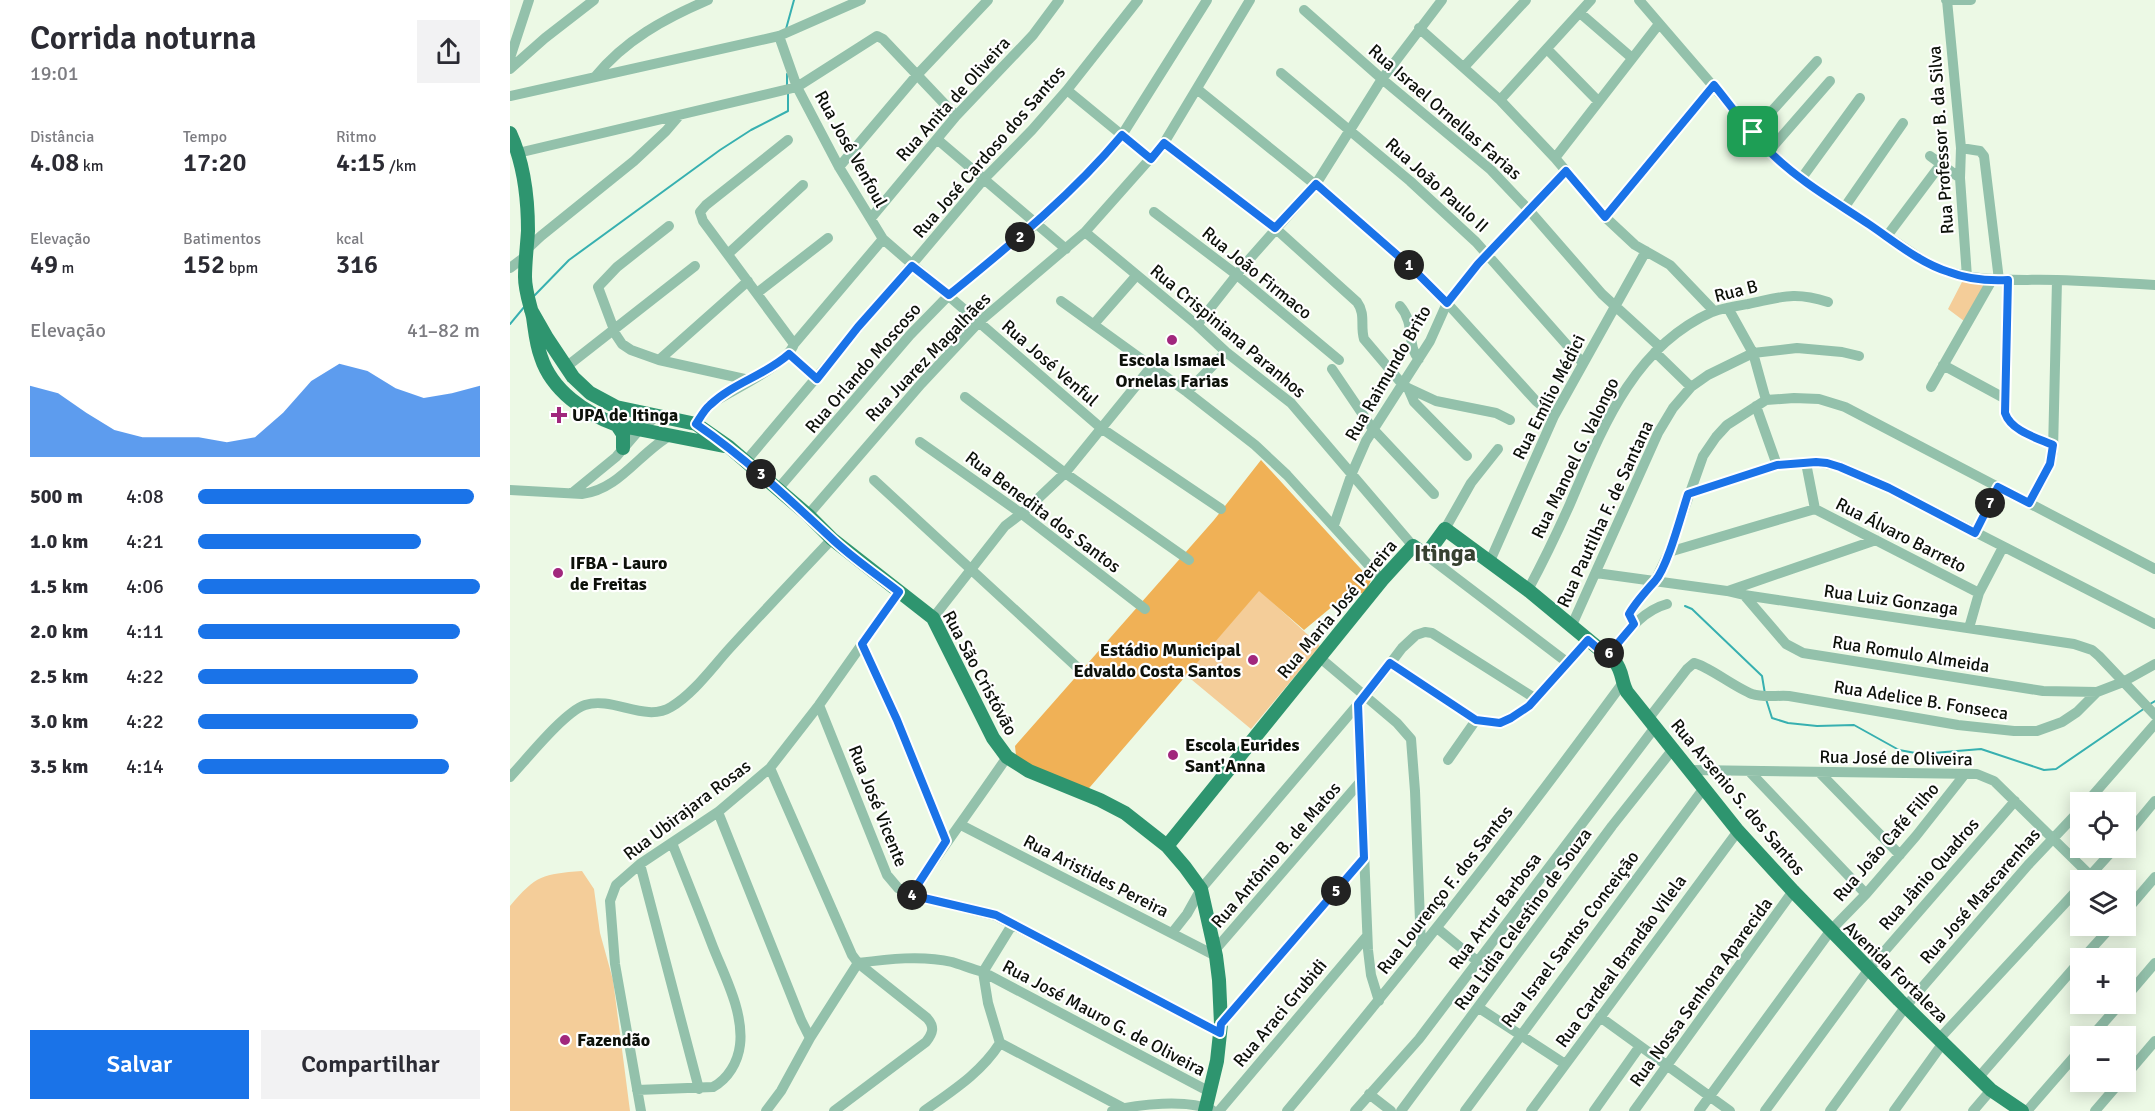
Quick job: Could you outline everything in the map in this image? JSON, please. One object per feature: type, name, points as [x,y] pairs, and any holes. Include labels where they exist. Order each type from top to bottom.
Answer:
[{"type":"main road","name":"Rua São Cristóvão","points":[[510,133],[518,153],[526,195],[525,284],[531,310],[542,339],[544,365],[557,386],[585,409],[617,425],[729,447]]},
{"type":"main road","name":"Rua São Cristóvão","points":[[542,339],[573,377],[590,393],[616,407],[696,424],[729,447],[832,539],[933,618],[993,738],[1007,757],[1029,771],[1113,806],[1167,846],[1202,889],[1216,953],[1220,1028],[1217,1061],[1210,1092],[1211,1110]]},
{"type":"main road","points":[[692,440],[699,432],[696,424]]},
{"type":"main road","points":[[617,425],[622,434],[620,452]]},
{"type":"main road","points":[[1426,555],[1445,529]]},
{"type":"main road","name":"Rua Arsenio S. dos Santos","points":[[1445,529],[1528,590],[1618,665],[1622,684],[1738,831],[1831,930]]},
{"type":"main road","name":"Rua Maria José Pereira","points":[[1167,846],[1382,580],[1413,546],[1426,555]]},
{"type":"main road","name":"Avenida Fortaleza","points":[[1831,930],[1991,1090],[2025,1111]]},
{"type":"street","points":[[510,58],[529,0]]},
{"type":"street","points":[[510,69],[594,0]]},
{"type":"street","points":[[594,77],[621,49],[641,34],[708,0]]},
{"type":"street","points":[[510,96],[779,36],[839,4],[861,0]]},
{"type":"street","points":[[839,167],[917,75],[988,0]]},
{"type":"street","name":"Rua Anita de Oliveira","points":[[871,218],[956,116],[1033,35],[1059,0]]},
{"type":"street","name":"Rua José Cardoso dos Santos","points":[[746,461],[984,179],[1067,90],[1138,0]]},
{"type":"street","name":"Rua Orlando Moscoso","points":[[778,489],[895,352],[949,295],[1036,224],[1107,153],[1122,135],[1207,0]]},
{"type":"street","name":"Rua Juarez Magalhães","points":[[808,516],[914,392],[978,322],[1066,249],[1151,159],[1164,143],[1250,0]]},
{"type":"street","points":[[1197,325],[1275,228],[1316,184],[1382,79],[1442,0]]},
{"type":"street","points":[[1464,67],[1526,0]]},
{"type":"street","points":[[1500,100],[1591,0]]},
{"type":"street","points":[[1639,0],[1769,152],[1801,178],[1929,264],[1967,277],[2155,285]]},
{"type":"street","points":[[1946,0],[1971,0]]},
{"type":"street","name":"Rua Professor B. da Silva","points":[[1946,0],[1961,148],[1960,178],[1967,277]]},
{"type":"street","name":"Rua Israel Ornellas Farias","points":[[1304,10],[1382,79],[1465,147],[1528,209],[1572,261],[1691,387]]},
{"type":"street","points":[[1580,13],[1632,58]]},
{"type":"street","points":[[1555,158],[1659,24]]},
{"type":"street","points":[[1419,28],[1500,100],[1555,158],[1605,217],[1646,251],[1670,264],[1714,311]]},
{"type":"street","name":"Rua José Venfoul","points":[[779,36],[797,87],[839,167],[883,239],[912,266],[949,295]]},
{"type":"street","points":[[518,153],[797,87],[877,36],[884,39],[956,116]]},
{"type":"street","points":[[1547,49],[1598,101]]},
{"type":"street","points":[[1753,132],[1817,61]]},
{"type":"street","name":"Rua João Paulo II","points":[[1281,73],[1350,129],[1488,254],[1582,362]]},
{"type":"street","points":[[1769,152],[1830,81]]},
{"type":"street","points":[[1605,217],[1714,85]]},
{"type":"street","points":[[1197,89],[1316,184],[1412,268],[1536,401],[1554,416]]},
{"type":"street","points":[[1067,90],[1151,159]]},
{"type":"street","points":[[1801,178],[1860,98]]},
{"type":"street","points":[[510,268],[541,236],[634,160],[678,117]]},
{"type":"street","points":[[1844,208],[1903,123]]},
{"type":"street","points":[[788,140],[700,212],[703,221],[757,292],[792,349],[817,379]]},
{"type":"street","points":[[938,140],[1066,249]]},
{"type":"street","points":[[1164,143],[1275,228],[1357,302],[1363,314],[1364,339],[1406,386],[1414,402],[1467,456]]},
{"type":"street","points":[[1961,148],[1980,151],[1984,156],[2000,280],[2005,413],[2010,422],[2053,445]]},
{"type":"street","points":[[1930,156],[1960,178]]},
{"type":"street","points":[[1887,236],[1941,164]]},
{"type":"street","name":"Rua Raimundo Brito","points":[[1334,525],[1352,473],[1372,428],[1406,386],[1447,303],[1528,209],[1566,171]]},
{"type":"street","points":[[729,253],[802,185]]},
{"type":"street","name":"Rua João Firmaco","points":[[1154,212],[1237,275],[1339,360]]},
{"type":"street","points":[[669,226],[617,267],[598,287],[622,344],[631,350],[659,360],[749,380]]},
{"type":"street","name":"Rua Crispiniana Paranhos","points":[[1084,232],[1197,325],[1226,352],[1291,403],[1413,546]]},
{"type":"street","points":[[757,292],[828,238]]},
{"type":"street","points":[[696,424],[708,406],[776,366],[883,239]]},
{"type":"street","name":"Rua Emílio Médici","points":[[1490,561],[1554,416],[1582,362],[1616,307],[1646,251]]},
{"type":"street","points":[[566,367],[695,266]]},
{"type":"street","points":[[1094,324],[1136,276]]},
{"type":"street","points":[[1931,387],[1943,365],[2000,280]]},
{"type":"street","points":[[2029,503],[2050,464],[2053,445],[2058,280]]},
{"type":"street","points":[[659,360],[748,281]]},
{"type":"street","name":"Rua B","points":[[1658,350],[1685,329],[1714,311],[1798,294],[1828,302]]},
{"type":"street","name":"Rua José Venful","points":[[949,295],[1101,428],[1221,509]]},
{"type":"street","points":[[1061,301],[1187,392],[1271,459],[1334,525],[1382,580]]},
{"type":"street","points":[[1400,306],[1407,314],[1414,353],[1419,359]]},
{"type":"street","points":[[1728,308],[1754,353],[1761,403],[1777,465]]},
{"type":"street","name":"Rua Pautilha F. de Santana","points":[[1572,625],[1658,433],[1673,408],[1691,387],[1708,375],[1754,353],[1797,348],[1859,356]]},
{"type":"street","name":"Rua Manoel G. Valongo","points":[[1528,590],[1615,407],[1637,372],[1658,350]]},
{"type":"street","points":[[1187,392],[1226,352]]},
{"type":"street","points":[[1943,365],[2004,398]]},
{"type":"street","points":[[933,618],[1005,526],[1022,514],[1065,473],[1152,366]]},
{"type":"street","points":[[1332,369],[1372,428],[1434,494]]},
{"type":"street","points":[[1406,386],[1436,401],[1496,413],[1510,420]]},
{"type":"street","points":[[965,397],[1065,473],[1189,560]]},
{"type":"street","points":[[1634,624],[1629,614],[1655,581],[1669,552],[1703,456],[1716,437],[1727,425],[1761,403],[1794,398],[1819,399],[1845,407],[2155,569]]},
{"type":"street","points":[[572,493],[620,452],[640,429],[657,416]]},
{"type":"street","points":[[510,490],[593,493],[606,487],[651,448],[671,435]]},
{"type":"street","name":"Rua Benedita dos Santos","points":[[920,442],[1022,514],[1145,609]]},
{"type":"street","points":[[1445,529],[1472,483],[1498,449]]},
{"type":"street","points":[[620,452],[621,465],[630,468]]},
{"type":"street","points":[[1806,463],[1815,509]]},
{"type":"street","points":[[1688,494],[1777,465],[1827,463],[1856,473],[2155,624]]},
{"type":"street","points":[[874,480],[1078,668]]},
{"type":"street","points":[[1975,533],[1998,487]]},
{"type":"street","name":"Rua Álvaro Barreto","points":[[1669,552],[1815,509],[1979,593]]},
{"type":"street","points":[[510,777],[549,735],[579,708],[599,703],[651,712],[669,708],[679,702],[832,539]]},
{"type":"street","points":[[1727,591],[1876,540]]},
{"type":"street","points":[[1970,628],[1979,593],[2003,548]]},
{"type":"street","name":"Rua Maria José Pereira","points":[[1426,555],[1568,663]]},
{"type":"street","name":"Rua Luiz Gonzaga","points":[[1596,573],[2083,646],[2105,661],[2149,709]]},
{"type":"street","name":"Rua Ubirajara Rosas","points":[[640,1111],[615,964],[610,901],[616,885],[640,864],[718,812],[770,768],[819,705],[899,592]]},
{"type":"street","name":"Rua Romulo Almeida","points":[[1744,595],[1786,644],[1803,653],[2043,691],[2097,692]]},
{"type":"street","points":[[1607,656],[1634,624],[1656,608],[1667,604]]},
{"type":"street","points":[[1172,933],[1202,889],[1361,700],[1401,648],[1416,635],[1425,632],[1432,633],[1536,699]]},
{"type":"street","points":[[1390,663],[1476,720],[1500,723],[1522,711],[1536,699],[1588,640]]},
{"type":"street","points":[[862,644],[897,720],[946,841]]},
{"type":"street","points":[[1318,657],[1361,700],[1408,734],[1412,745],[1421,947]]},
{"type":"street","name":"Rua Adelice B. Fonseca","points":[[1694,663],[1754,694],[1789,696],[1958,725],[2024,732],[2054,727],[2077,712],[2097,692],[2123,682],[2155,664]]},
{"type":"street","name":"Rua Artur Barbosa","points":[[1354,1111],[1419,1039],[1652,722],[1687,669],[1694,663]]},
{"type":"street","name":"Rua Lourenço F. dos Santos","points":[[1287,1111],[1437,928],[1622,684]]},
{"type":"street","points":[[1361,700],[1362,815],[1367,936],[1371,975],[1379,1001]]},
{"type":"street","name":"Rua José Vicente","points":[[819,705],[886,875],[898,888],[911,895],[987,912],[1220,1028]]},
{"type":"street","points":[[1448,760],[1476,720]]},
{"type":"street","points":[[2096,792],[2155,724]]},
{"type":"street","name":"Rua Lidia Celestino de Souza","points":[[1401,1111],[1612,826],[1673,749]]},
{"type":"street","points":[[911,895],[946,841],[961,825],[1007,757]]},
{"type":"street","points":[[770,768],[848,947],[858,963],[927,1018],[933,1026],[933,1032],[926,1042],[834,1111]]},
{"type":"street","name":"Rua José de Oliveira","points":[[1691,770],[1977,774],[1989,778],[2015,801],[2083,870]]},
{"type":"street","points":[[1749,771],[1866,894]]},
{"type":"street","points":[[1820,773],[1900,855]]},
{"type":"street","name":"Rua João Café Filho","points":[[1831,930],[1900,855],[1965,774]]},
{"type":"street","name":"Rua Antônio B. de Matos","points":[[1216,953],[1362,781]]},
{"type":"street","name":"Rua Israel Santos Conceição","points":[[1465,1111],[1704,788]]},
{"type":"street","name":"Rua Jânio Quadros","points":[[1765,1111],[1869,969],[2015,801]]},
{"type":"street","points":[[2136,824],[2155,801]]},
{"type":"street","points":[[1339,808],[1351,808],[1362,815]]},
{"type":"street","points":[[718,812],[810,1038]]},
{"type":"street","name":"Rua José Mascarenhas","points":[[1830,1111],[1906,1006],[2070,820]]},
{"type":"street","name":"Rua Aristides Pereira","points":[[961,825],[1172,933],[1216,953]]},
{"type":"street","name":"Rua Cardeal Brandão Vilela","points":[[1530,1111],[1738,831]]},
{"type":"street","points":[[637,1090],[699,1089],[718,1084],[729,1072],[738,1054],[740,1026],[728,984],[672,843]]},
{"type":"street","points":[[1220,1028],[1364,858]]},
{"type":"street","points":[[2098,870],[2107,858]]},
{"type":"street","points":[[640,864],[699,1089]]},
{"type":"street","points":[[2136,899],[2155,877]]},
{"type":"street","name":"Rua Nossa Senhora Aparecida","points":[[1634,1111],[1793,891]]},
{"type":"street","points":[[1894,1111],[1941,1041],[2070,898]]},
{"type":"street","points":[[1012,925],[983,972],[988,1003],[1000,1043],[1128,1109]]},
{"type":"street","points":[[1437,928],[1477,961]]},
{"type":"street","name":"Avenida Fortaleza","points":[[1699,1111],[1831,930]]},
{"type":"street","name":"Rua Araci Grubidi","points":[[1211,1110],[1367,936]]},
{"type":"street","points":[[2093,948],[2103,936]]},
{"type":"street","name":"Rua José Mauro G. de Oliveira","points":[[858,963],[929,959],[950,962],[983,972],[1210,1092]]},
{"type":"street","points":[[766,1111],[781,1091],[810,1038],[858,963]]},
{"type":"street","points":[[2136,985],[2155,963]]},
{"type":"street","points":[[1979,1077],[2070,974]]},
{"type":"street","points":[[1479,1008],[1565,1064]]},
{"type":"street","points":[[2101,1026],[2111,1014]]},
{"type":"street","points":[[1600,1017],[1730,1111]]},
{"type":"street","points":[[2136,1063],[2155,1041]]},
{"type":"street","points":[[924,1111],[978,1070],[1000,1043]]},
{"type":"street","points":[[1594,1111],[1640,1046]]},
{"type":"street","points":[[2025,1111],[2070,1061]]},
{"type":"street","points":[[1973,1111],[1991,1090]]},
{"type":"street","points":[[2095,1111],[2111,1092]]},
{"type":"street","points":[[1369,1094],[1391,1111]]},
{"type":"street","points":[[1112,1111],[1180,1104],[1211,1110]]},
{"type":"shaded area","points":[[1963,280],[1986,284],[1964,321],[1948,309]]},
{"type":"shaded area","points":[[1261,460],[1371,580],[1365,594],[1351,591],[1304,630],[1259,591],[1084,794],[1017,765],[1015,746],[1214,520]]},
{"type":"shaded area","name":"Estádio Municipal Edvaldo Costa Santos","points":[[1259,590],[1320,646],[1251,729],[1186,675]]},
{"type":"shaded area","name":"Fazendão","points":[[582,871],[594,889],[600,933],[613,980],[630,1111],[510,1111],[510,906],[527,888],[541,878],[558,873]]},
{"type":"waterway","points":[[786,29],[794,0]]},
{"type":"waterway","points":[[787,74],[787,86]]},
{"type":"waterway","points":[[533,297],[569,260],[720,150],[751,130],[788,111],[788,92]]},
{"type":"waterway","points":[[510,324],[525,306]]},
{"type":"waterway","points":[[1685,606],[1692,609],[1762,676],[1765,694]]},
{"type":"waterway","points":[[1766,699],[1772,718],[1788,723],[1817,726],[1854,725],[1899,750],[1921,754],[1981,749],[2044,770],[2056,769],[2145,708]]},
{"type":"waterway","points":[[2150,704],[2155,701]]},
{"type":"place","name":"Escola Ismael Ornelas Farias","points":[[1172,340]]},
{"type":"place","name":"UPA de Itinga","points":[[559,415]]},
{"type":"place","name":"IFBA - Lauro de Freitas","points":[[558,573]]},
{"type":"place","name":"Estádio Municipal Edvaldo Costa Santos","points":[[1253,660]]},
{"type":"place","name":"Escola Eurides Sant'Anna","points":[[1173,755]]},
{"type":"place","name":"Fazendão","points":[[565,1040]]},
{"type":"district","name":"Itinga","points":[[1445,553]]},
{"type":"route","points":[[1714,85],[1753,132],[1769,152],[1801,178],[1929,264],[1967,277],[2008,280],[2005,413],[2016,427],[2053,445],[2050,464],[2029,503],[1998,487],[1975,533],[1889,488],[1840,467],[1816,462],[1777,465],[1728,483],[1688,494],[1669,552],[1655,581],[1629,614],[1634,624],[1607,656],[1588,640],[1536,699],[1511,718],[1500,723],[1476,720],[1390,663],[1358,704],[1364,858],[1221,1024],[1220,1033],[996,915],[911,895],[946,841],[897,720],[862,644],[899,592],[832,539],[729,447],[696,424],[708,406],[776,366],[789,354],[817,379],[858,327],[912,266],[949,295],[1036,224],[1122,135],[1151,159],[1164,143],[1275,228],[1316,184],[1412,268],[1447,303],[1478,264],[1566,171],[1605,217],[1714,85]]}]
